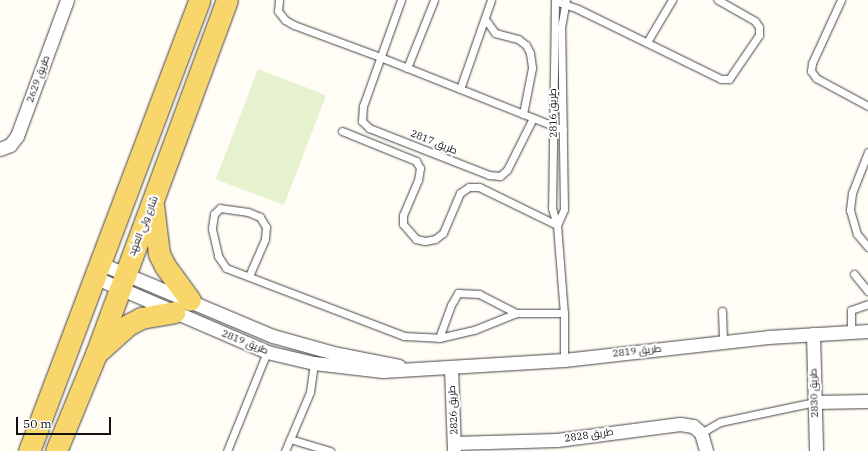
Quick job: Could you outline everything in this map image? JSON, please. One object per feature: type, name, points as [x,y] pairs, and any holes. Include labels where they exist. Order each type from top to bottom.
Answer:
[{"type":"main road","name":"شارع ولي العهد","points":[[30,451],[109,274],[163,95],[199,0]]},
{"type":"main road","name":"شارع ولي العهد","points":[[56,451],[96,354],[109,274],[153,204],[227,0]]},
{"type":"main road","points":[[96,354],[135,321],[182,306],[159,254],[153,204]]},
{"type":"street","name":"طريق 2629","points":[[0,149],[10,145],[17,136],[66,0]]},
{"type":"street","name":"طريق 2819","points":[[109,274],[182,306],[267,352],[314,363],[383,371],[564,360],[723,342],[868,331]]},
{"type":"street","name":"طريق 2819","points":[[109,274],[182,306],[273,336],[406,369]]},
{"type":"street","name":"طريق 2830","points":[[813,334],[816,451]]},
{"type":"street","points":[[267,352],[273,336]]},
{"type":"street","points":[[314,347],[314,363]]},
{"type":"street","name":"طريق 2826","points":[[451,368],[454,447]]},
{"type":"street","points":[[815,402],[868,401]]},
{"type":"street","name":"طريق 2828","points":[[454,447],[557,440],[667,424],[693,426],[701,432]]},
{"type":"street","points":[[701,432],[706,451]]},
{"type":"street","points":[[557,440],[566,451]]},
{"type":"lane","points":[[279,0],[278,11],[285,20],[294,26],[380,57],[563,130]]},
{"type":"lane","points":[[380,57],[402,0]]},
{"type":"lane","points":[[407,68],[434,0]]},
{"type":"lane","points":[[460,89],[491,0]]},
{"type":"lane","points":[[555,0],[566,2],[721,79],[729,79],[760,35],[759,27],[755,21],[718,0]]},
{"type":"lane","name":"طريق 2816","points":[[555,0],[552,208],[557,225],[564,313],[564,360]]},
{"type":"lane","points":[[648,42],[672,0]]},
{"type":"lane","points":[[841,0],[812,63],[811,71],[816,78],[868,106]]},
{"type":"lane","name":"طريق 2816","points":[[557,225],[564,209],[561,28],[566,2]]},
{"type":"lane","points":[[484,19],[495,33],[518,39],[526,45],[530,53],[531,74],[523,114]]},
{"type":"lane","name":"طريق 2817","points":[[380,57],[362,106],[362,121],[370,128],[489,175],[500,176],[508,170],[533,118]]},
{"type":"lane","points":[[342,131],[416,161],[420,168],[418,180],[403,215],[403,224],[416,239],[430,240],[442,233],[460,193],[469,187],[479,187],[557,225]]},
{"type":"lane","points":[[868,152],[852,193],[850,210],[855,230],[868,247]]},
{"type":"lane","points":[[249,276],[265,239],[266,227],[260,217],[248,212],[220,208],[212,220],[218,256],[226,268],[379,328],[413,337],[439,338],[474,330],[516,313],[564,313]]},
{"type":"lane","points":[[854,274],[868,291]]},
{"type":"lane","points":[[439,338],[450,305],[458,293],[479,294],[516,313]]},
{"type":"lane","points":[[851,332],[850,312],[855,307],[868,304]]},
{"type":"lane","points":[[722,311],[723,342]]},
{"type":"lane","points":[[226,451],[267,352]]},
{"type":"lane","points":[[285,451],[310,392],[314,363]]},
{"type":"lane","points":[[701,432],[720,422],[815,402]]},
{"type":"lane","points":[[290,439],[330,451]]},
{"type":"green space","points":[[258,69],[326,95],[284,205],[216,179]]}]
